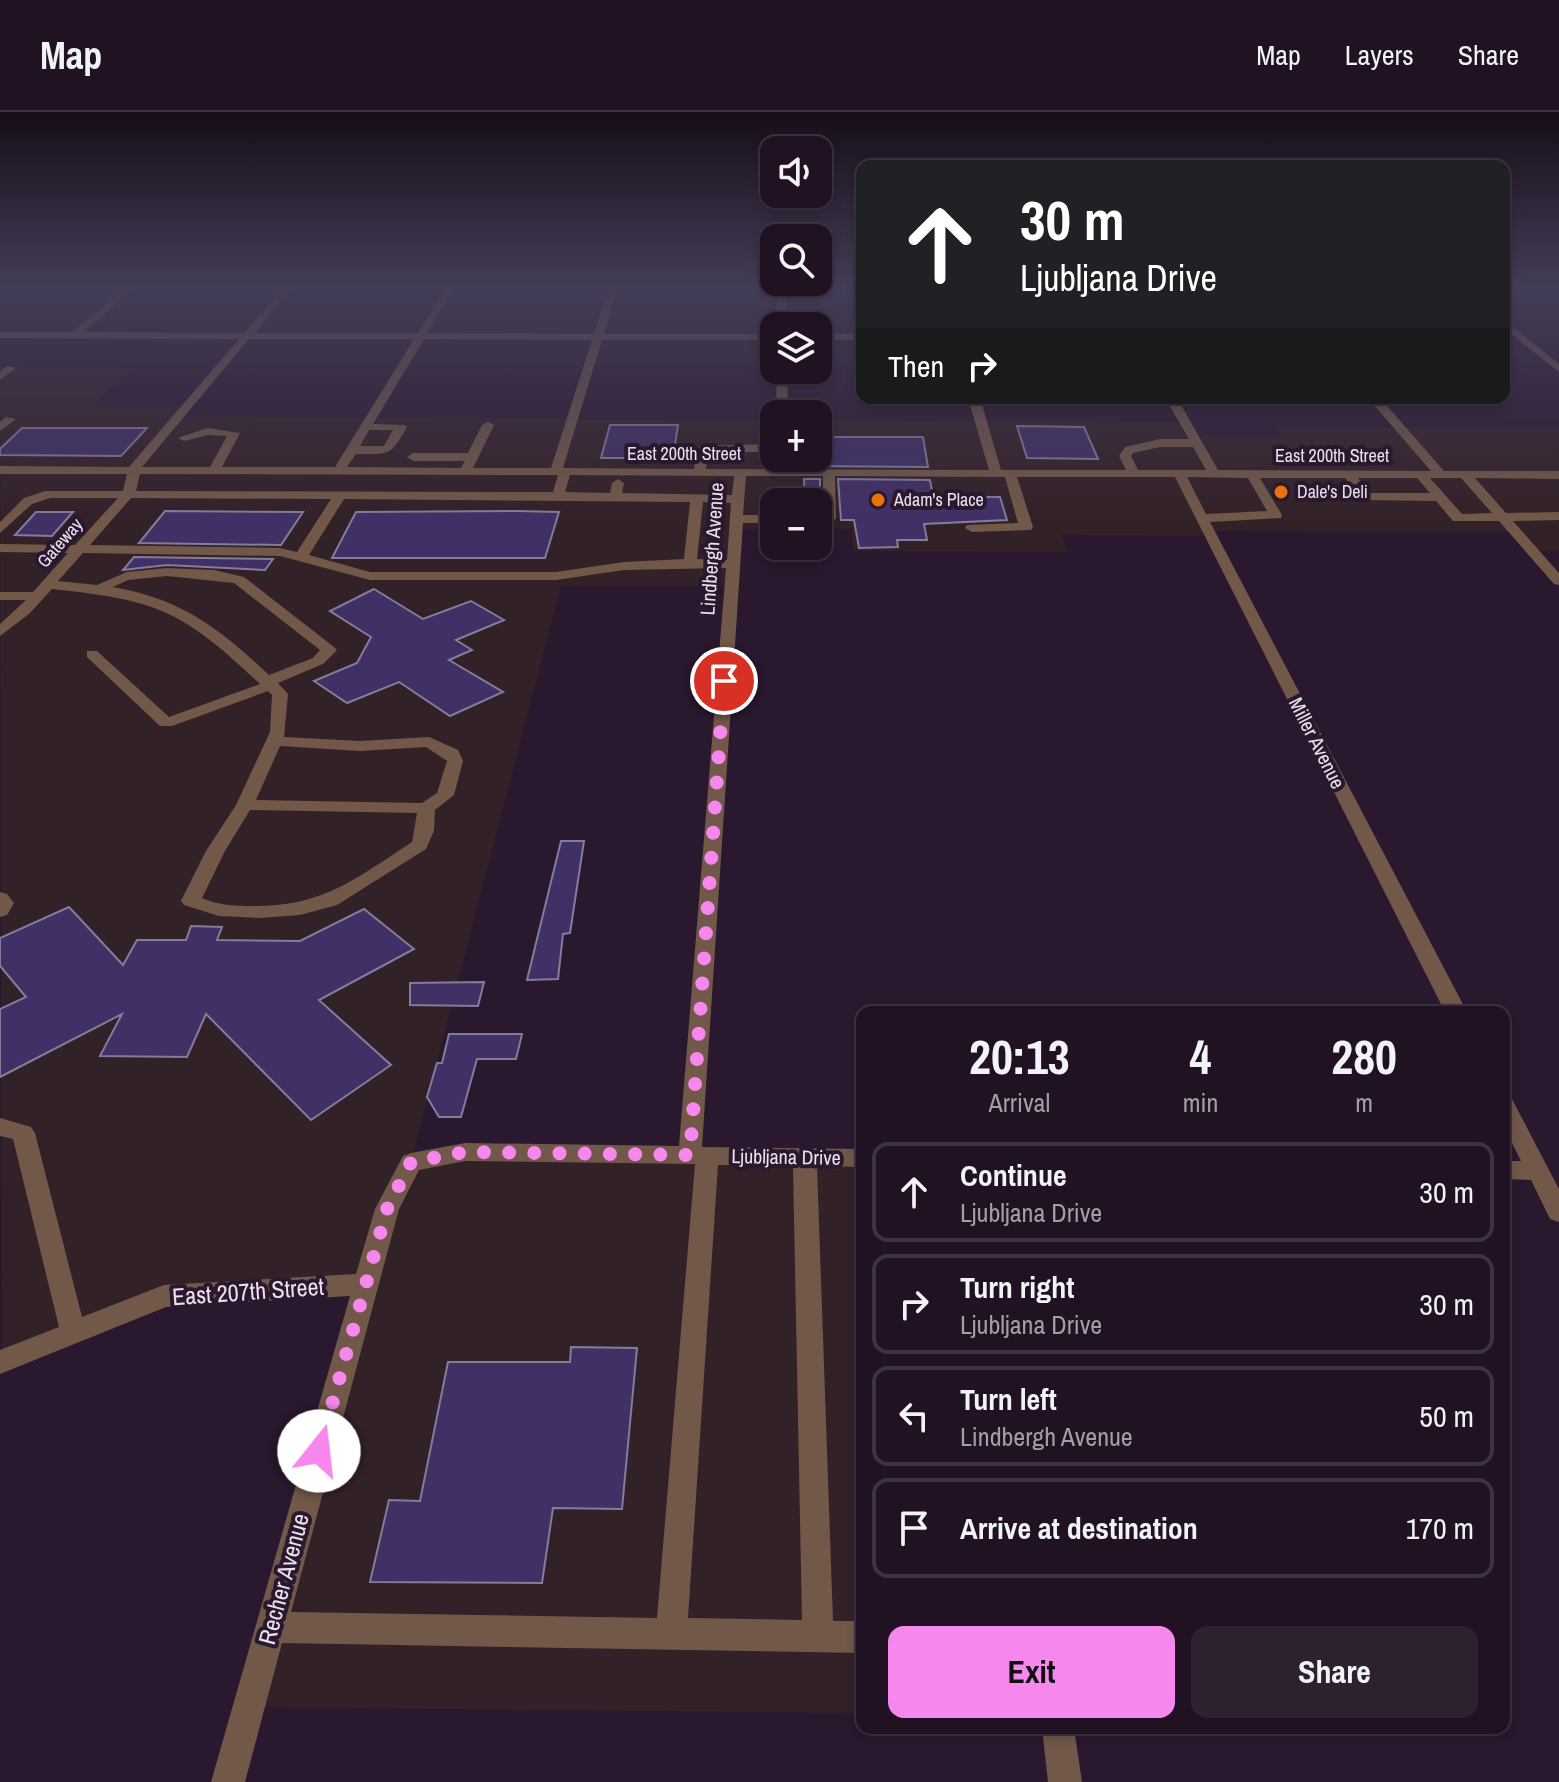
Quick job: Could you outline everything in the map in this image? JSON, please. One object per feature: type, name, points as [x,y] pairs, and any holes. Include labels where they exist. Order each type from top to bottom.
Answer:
[{"type":"street","points":[[128,494],[134,480],[133,470],[222,364]]},
{"type":"street","points":[[339,471],[404,364]]},
{"type":"street","points":[[558,496],[561,471],[590,364]]},
{"type":"street","points":[[0,377],[11,368]]},
{"type":"street","points":[[972,528],[1026,527],[976,404]]},
{"type":"street","points":[[1174,404],[1214,474]]},
{"type":"street","points":[[1379,404],[1440,474]]},
{"type":"street","points":[[466,471],[488,425]]},
{"type":"street","points":[[366,427],[401,427],[384,457],[473,457]]},
{"type":"street","points":[[157,438],[184,438],[207,431],[234,433],[214,470]]},
{"type":"street","points":[[173,470],[184,453],[184,438]]},
{"type":"street","points":[[1134,473],[1125,456],[1129,450],[1160,443],[1196,443]]},
{"type":"street","points":[[352,450],[480,444]]},
{"type":"street","points":[[699,472],[703,449],[760,448]]},
{"type":"street","points":[[393,471],[400,457]]},
{"type":"street","name":"East 200th Street","points":[[0,470],[760,472]]},
{"type":"street","points":[[615,497],[621,472]]},
{"type":"street","name":"Lindbergh Avenue","points":[[671,1635],[740,472]]},
{"type":"street","name":"East 200th Street","points":[[782,472],[829,479],[1003,473],[1559,475]]},
{"type":"street","name":"Miller Avenue","points":[[1179,473],[1453,1006]]},
{"type":"street","points":[[1202,518],[1276,515],[1252,474]]},
{"type":"street","points":[[1348,474],[1367,497],[1484,498]]},
{"type":"street","points":[[1420,474],[1458,518],[1559,516]]},
{"type":"street","points":[[1464,474],[1559,581]]},
{"type":"street","points":[[829,488],[829,479],[889,485]]},
{"type":"street","points":[[0,529],[28,501],[49,494],[738,499]]},
{"type":"street","name":"Gateway","points":[[0,632],[43,590],[128,494]]},
{"type":"street","points":[[301,557],[340,495]]},
{"type":"street","points":[[690,563],[697,498]]},
{"type":"street","points":[[736,519],[760,519]]},
{"type":"street","points":[[0,548],[280,552],[370,576],[556,576],[624,566],[733,564]]},
{"type":"street","points":[[92,654],[166,723],[269,684],[318,661],[329,650],[239,580],[222,574],[124,576],[99,590]]},
{"type":"street","points":[[0,596],[43,590],[99,590],[153,600],[183,614],[236,653],[280,694],[281,712],[274,741],[245,805],[221,839],[198,884],[191,901],[200,907],[235,913],[262,912],[328,902],[420,845],[425,831],[426,808]]},
{"type":"street","points":[[245,805],[426,808],[445,795],[455,761],[452,754],[429,742],[360,746],[274,741]]},
{"type":"street","points":[[0,898],[4,903],[0,911]]},
{"type":"street","points":[[1510,1117],[1559,1212]]},
{"type":"street","points":[[0,1127],[23,1133],[73,1332]]},
{"type":"street","name":"Ljubljana Drive","points":[[365,1284],[387,1209],[411,1162],[465,1152],[856,1158]]},
{"type":"street","points":[[805,1157],[818,1636]]},
{"type":"street","points":[[1510,1170],[1538,1171]]},
{"type":"street","name":"East 207th Street","points":[[0,1362],[164,1296],[365,1284]]},
{"type":"street","name":"Recher Avenue","points":[[228,1782],[365,1284]]},
{"type":"street","points":[[271,1627],[856,1637]]},
{"type":"street","points":[[1059,1734],[1065,1782]]},
{"type":"shaded area","points":[[0,367],[129,368],[91,406],[184,407],[178,416],[760,420],[760,472],[832,472],[832,420],[1184,423],[1193,436],[1281,436],[1275,427],[1559,428],[1559,551],[1532,551],[1515,532],[1210,531],[1211,536],[1062,535],[1067,552],[853,551],[852,529],[832,529],[832,488],[760,488],[760,529],[736,530],[731,586],[561,586],[411,1161],[856,1158],[856,1713],[249,1707],[365,1284],[164,1296],[2,1361]]},
{"type":"building","points":[[610,425],[678,425],[673,458],[601,458]]},
{"type":"building","points":[[1017,426],[1084,427],[1098,459],[1027,458]]},
{"type":"building","points":[[22,428],[147,428],[121,456],[0,455],[0,449]]},
{"type":"building","points":[[832,437],[923,437],[928,467],[832,466]]},
{"type":"building","points":[[804,479],[820,479],[820,488],[804,488]]},
{"type":"building","points":[[838,479],[930,480],[933,497],[1000,497],[1007,520],[924,524],[927,540],[897,540],[898,547],[859,548],[854,520],[841,520]]},
{"type":"building","points":[[165,511],[303,512],[281,545],[139,543]]},
{"type":"building","points":[[36,512],[73,512],[52,536],[15,535]]},
{"type":"building","points":[[356,512],[559,512],[545,558],[332,558]]},
{"type":"building","points":[[134,557],[273,559],[265,570],[167,565],[123,570]]},
{"type":"building","points":[[374,589],[423,619],[471,601],[504,620],[456,640],[472,650],[449,660],[503,692],[450,716],[399,682],[347,703],[314,681],[357,663],[371,637],[330,611]]},
{"type":"building","points":[[561,841],[584,841],[570,933],[563,934],[558,979],[527,980]]},
{"type":"building","points":[[69,907],[123,965],[137,940],[186,940],[191,926],[222,927],[217,940],[300,941],[364,909],[414,949],[319,1000],[391,1065],[311,1120],[206,1014],[187,1057],[100,1056],[122,1014],[0,1077],[0,1009],[26,997],[0,966],[0,938]]},
{"type":"building","points":[[484,982],[478,1006],[410,1005],[410,983]]},
{"type":"building","points":[[449,1034],[522,1034],[516,1059],[477,1059],[461,1117],[439,1117],[427,1097],[437,1063],[442,1063]]},
{"type":"building","points":[[571,1347],[637,1348],[622,1509],[553,1508],[542,1583],[370,1582],[389,1500],[420,1501],[448,1362],[570,1362]]},
{"type":"place","name":"Dale's Deli","points":[[1281,492]]},
{"type":"place","name":"Adam's Place","points":[[878,500]]},
{"type":"route","points":[[319,1451],[387,1209],[411,1162],[465,1152],[690,1155],[724,681]]}]
